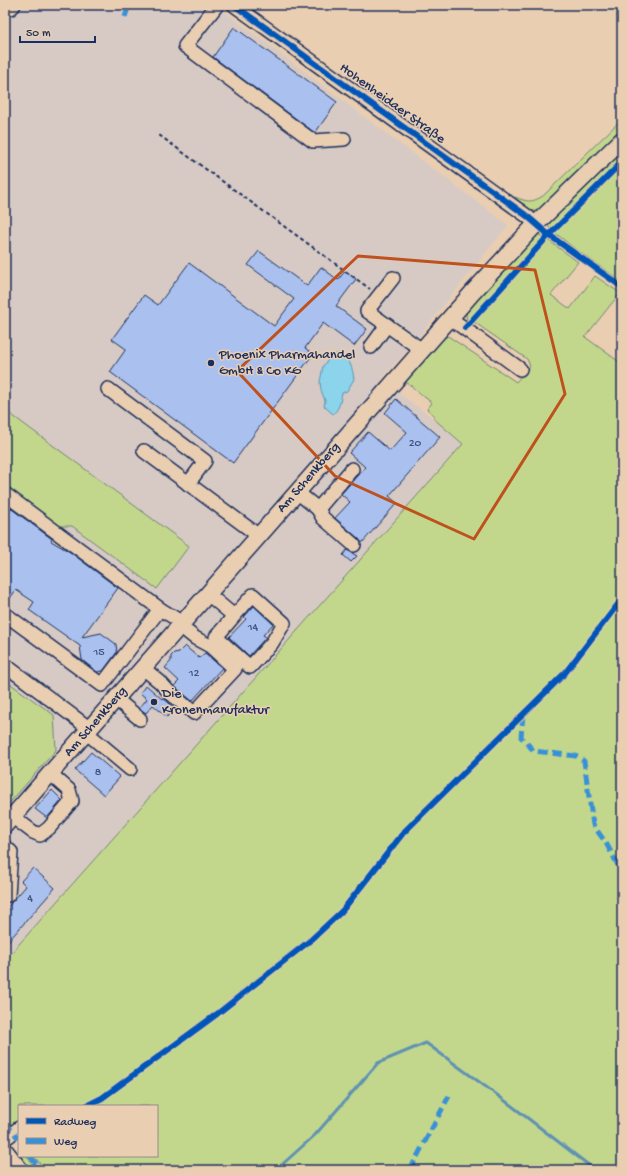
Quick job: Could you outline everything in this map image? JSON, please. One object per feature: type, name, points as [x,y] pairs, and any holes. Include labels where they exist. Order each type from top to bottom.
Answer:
[{"type":"main road","name":"Am Schenkberg","points":[[9,821],[450,318],[536,224],[622,140]]},
{"type":"main road","points":[[5,1151],[20,1170]]},
{"type":"street","points":[[217,5],[186,46],[313,141],[344,139]]},
{"type":"street","name":"Hohenheidaer Straße","points":[[234,5],[536,224]]},
{"type":"street","points":[[393,278],[367,311],[422,350]]},
{"type":"street","points":[[450,318],[520,370]]},
{"type":"street","points":[[371,347],[387,325]]},
{"type":"street","points":[[108,389],[205,461],[188,484]]},
{"type":"street","points":[[144,452],[259,536]]},
{"type":"street","points":[[318,509],[352,469]]},
{"type":"street","points":[[297,492],[318,509],[323,518],[354,545]]},
{"type":"street","points":[[5,494],[182,624],[195,638],[210,646],[235,669],[194,713],[143,668]]},
{"type":"street","points":[[208,594],[234,616]]},
{"type":"street","points":[[253,595],[284,623],[272,643],[250,667],[216,637],[234,616],[253,595]]},
{"type":"street","points":[[5,614],[102,685],[160,609]]},
{"type":"street","points":[[5,665],[88,731],[130,769]]},
{"type":"street","points":[[116,699],[140,719]]},
{"type":"street","points":[[9,821],[40,835],[49,828],[72,801],[69,790],[50,774]]},
{"type":"street","points":[[5,847],[11,852],[8,895]]},
{"type":"street","points":[[5,1139],[18,1129]]},
{"type":"path","points":[[159,135],[379,295]]},
{"type":"highlighted area","points":[[358,256],[535,270],[565,394],[474,539],[335,476],[237,371]]},
{"type":"shaded area","points":[[5,5],[216,5],[508,225],[421,334],[381,380],[433,418],[463,444],[5,960]]},
{"type":"green space","points":[[622,119],[622,131],[539,210],[532,211],[526,209],[525,205],[514,198],[529,201],[543,196]]},
{"type":"green space","points":[[622,148],[622,159],[551,230],[547,224]]},
{"type":"green space","points":[[622,166],[622,282],[554,232]]},
{"type":"green space","points":[[537,234],[545,237],[467,322],[467,310]]},
{"type":"green space","points":[[548,240],[578,262],[551,295],[570,309],[595,276],[620,293],[585,337],[622,364],[622,594],[563,671],[402,831],[340,911],[214,1012],[99,1097],[80,1105],[18,1105],[18,1123],[12,1126],[5,1119],[5,960],[463,444],[433,418],[435,416],[427,409],[432,403],[405,381],[442,339],[448,336],[516,382],[530,366],[527,359],[474,322]]},
{"type":"green space","points":[[5,410],[189,546],[157,589],[72,526],[59,526],[5,486]]},
{"type":"green space","points":[[622,604],[622,1170],[45,1170],[35,1157],[158,1157],[158,1105],[94,1105],[103,1101],[218,1016],[313,941],[344,913],[404,837],[567,674]]},
{"type":"green space","points":[[5,680],[54,715],[56,750],[5,808]]},
{"type":"green space","points":[[20,1157],[28,1157],[36,1170],[28,1170]]},
{"type":"water","points":[[338,354],[346,358],[350,364],[354,379],[347,391],[342,393],[338,407],[333,414],[324,406],[325,401],[320,382],[323,366],[332,355]]},
{"type":"building","points":[[234,27],[337,102],[315,133],[213,57]]},
{"type":"building","name":"Phoenix Pharmahandel GmbH & Co KG","points":[[259,251],[307,286],[321,267],[338,280],[345,271],[356,279],[336,306],[367,329],[354,346],[323,323],[305,348],[313,354],[233,463],[110,372],[126,349],[112,339],[144,295],[158,305],[189,263],[274,326],[294,299],[248,265]]},
{"type":"building","points":[[396,399],[440,437],[389,496],[397,503],[362,543],[335,518],[350,502],[341,494],[365,467],[349,453],[368,432],[390,451],[407,432],[385,413]]},
{"type":"building","points":[[5,504],[52,539],[51,541],[70,552],[118,588],[82,637],[101,633],[116,644],[117,652],[103,671],[97,672],[82,660],[80,646],[29,610],[34,602],[16,590],[5,605]]},
{"type":"building","points":[[347,550],[357,556],[351,562],[343,555]]},
{"type":"building","points":[[254,606],[273,624],[263,635],[266,637],[249,656],[229,637],[246,619],[244,617]]},
{"type":"building","points":[[185,646],[199,658],[205,653],[222,668],[192,701],[174,686],[179,681],[165,668],[171,661],[171,656],[174,653],[179,652]]},
{"type":"building","name":"Die Kronenmanufaktur","points":[[146,685],[175,708],[167,717],[153,705],[146,713],[139,708],[147,699],[140,693]]},
{"type":"building","points":[[91,752],[120,777],[104,795],[75,770]]},
{"type":"building","points":[[52,790],[62,800],[47,818],[35,809]]},
{"type":"building","points":[[33,868],[55,888],[5,945],[5,910],[26,886],[21,881]]},
{"type":"waterway","points":[[276,1170],[315,1135],[378,1063],[426,1043],[508,1103],[595,1170]]},
{"type":"marked path","points":[[125,17],[129,5]]},
{"type":"marked path","points":[[523,715],[521,737],[534,751],[576,756],[584,761],[593,825],[606,843],[620,869],[622,876]]},
{"type":"marked path","points":[[410,1170],[449,1096]]},
{"type":"marked path","points":[[5,1122],[18,1138]]},
{"type":"marked path","points":[[31,1157],[41,1170]]},
{"type":"cycle path","points":[[234,5],[527,216],[549,235],[622,287]]},
{"type":"cycle path","points":[[465,328],[549,235],[622,162]]},
{"type":"cycle path","points":[[88,1105],[102,1098],[217,1014],[312,939],[342,911],[404,832],[565,673],[622,599]]},
{"type":"place","name":"Phoenix Pharmahandel GmbH & Co KG","points":[[211,363]]},
{"type":"place","name":"Die Kronenmanufaktur","points":[[154,702]]}]
